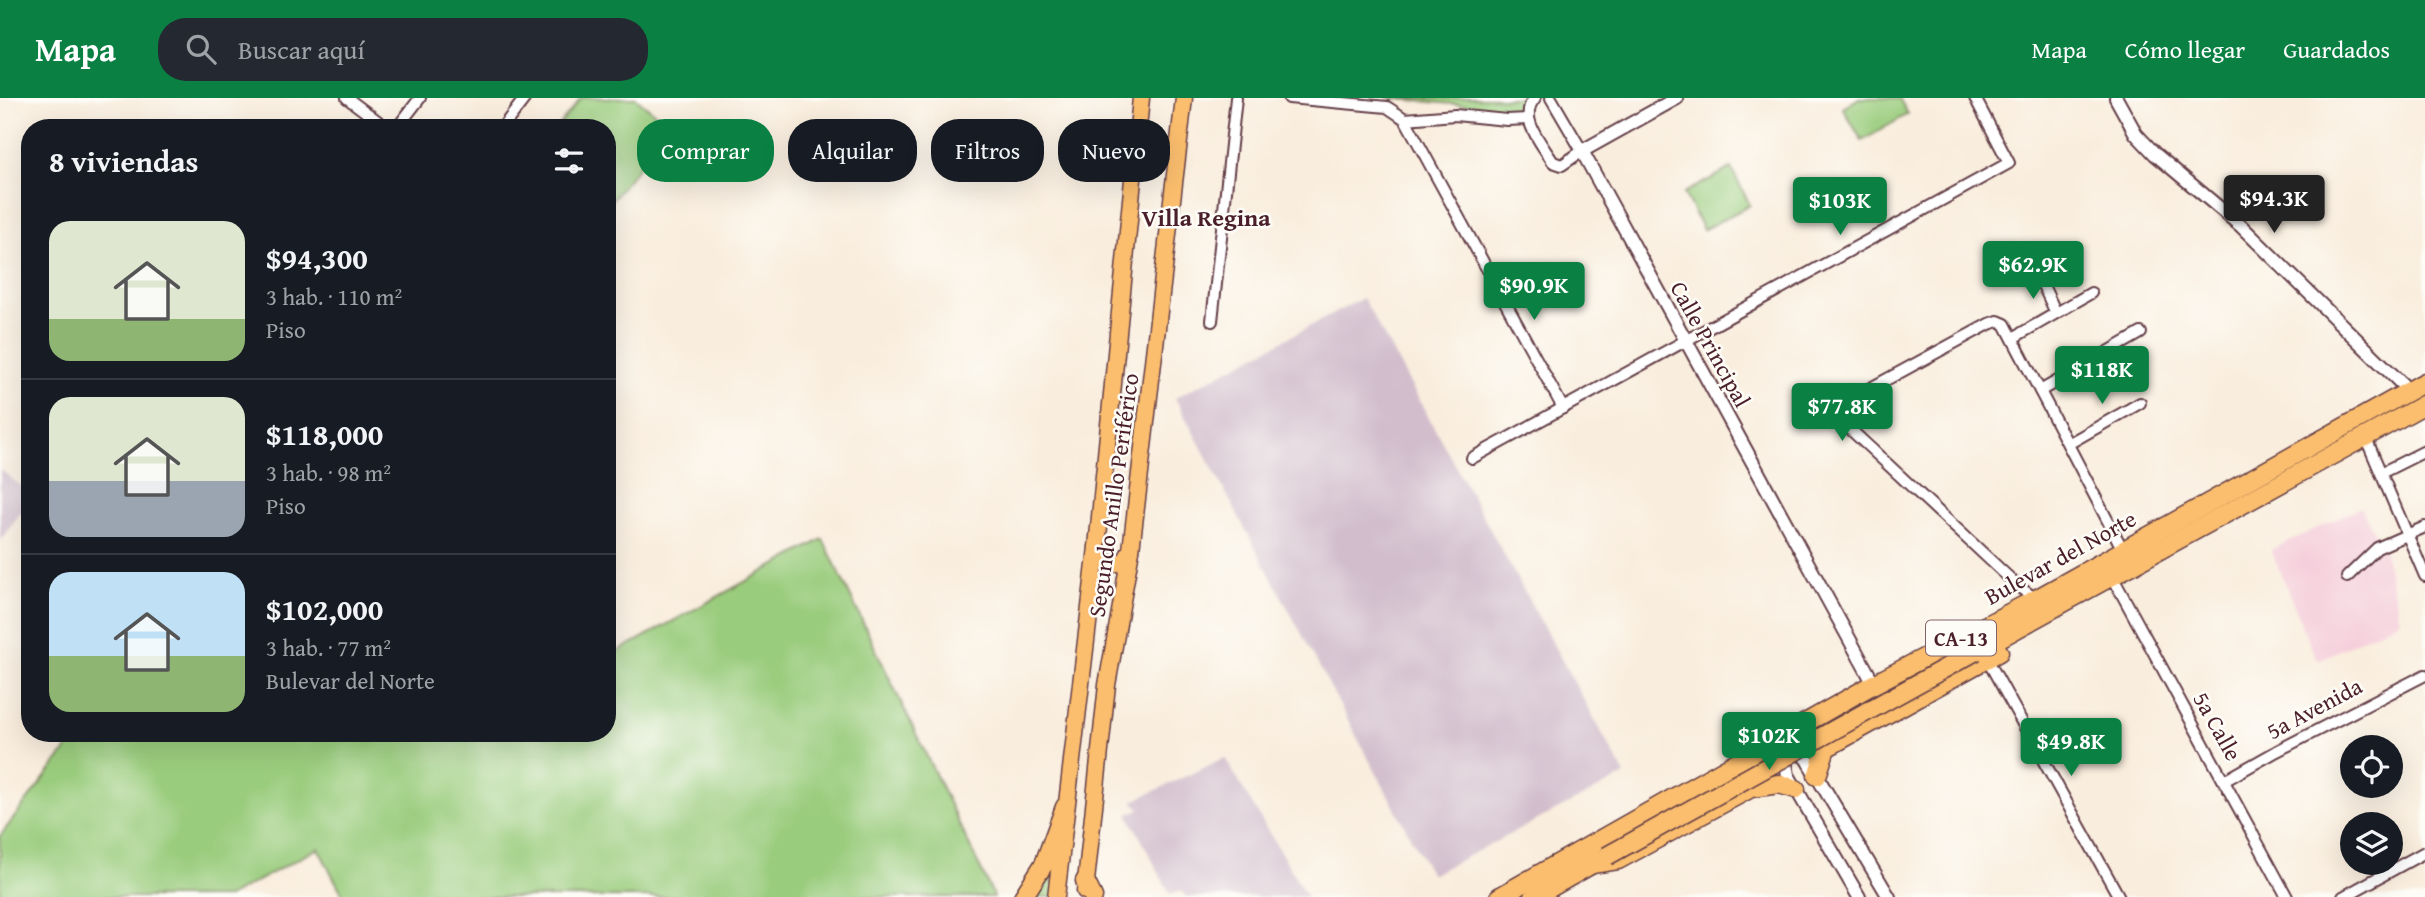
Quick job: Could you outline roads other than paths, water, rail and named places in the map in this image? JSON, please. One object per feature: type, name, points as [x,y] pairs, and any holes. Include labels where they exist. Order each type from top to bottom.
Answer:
[{"type":"highway","name":"Bulevar del Norte","points":[[1534,897],[1981,655],[2041,606],[2123,550],[2417,386]]},
{"type":"highway","name":"Bulevar del Norte","points":[[1499,897],[1874,684],[1986,626],[2112,576],[2424,406]]},
{"type":"highway","points":[[1618,828],[1626,828],[1805,732],[1979,633],[1986,626]]},
{"type":"highway","points":[[1805,732],[1804,742],[1809,750],[1826,748],[1981,655]]},
{"type":"highway","points":[[1817,776],[1819,762],[1826,748]]},
{"type":"highway","points":[[1759,756],[1771,760],[1776,768],[1766,785]]},
{"type":"highway","points":[[1600,860],[1618,860],[1751,788],[1779,784],[1796,789]]},
{"type":"highway","points":[[1023,897],[1044,864],[1065,807]]},
{"type":"main road","name":"Segundo Anillo Periférico","points":[[1056,897],[1097,547],[1142,98]]},
{"type":"main road","name":"Segundo Anillo Periférico","points":[[1087,892],[1107,685],[1131,550],[1184,98]]},
{"type":"main road","points":[[1097,547],[1101,559],[1113,564],[1125,561],[1131,550]]},
{"type":"street","points":[[347,98],[375,119]]},
{"type":"street","points":[[404,119],[420,98]]},
{"type":"street","points":[[509,119],[525,98]]},
{"type":"street","points":[[1212,321],[1236,98]]},
{"type":"street","points":[[1289,98],[1387,107],[1401,116],[1563,408]]},
{"type":"street","points":[[1535,98],[1530,104],[1528,119],[1553,162],[1562,165],[1581,151],[1676,98]]},
{"type":"street","name":"Calle Principal","points":[[1551,98],[1874,684]]},
{"type":"street","points":[[1472,458],[2009,163],[1975,98]]},
{"type":"street","points":[[2116,98],[2136,134],[2170,168],[2241,226],[2417,386]]},
{"type":"street","points":[[1401,116],[1455,115],[1507,120],[1528,119]]},
{"type":"street","points":[[2039,277],[2056,313]]},
{"type":"street","points":[[2013,338],[2091,293]]},
{"type":"street","points":[[2041,606],[1836,416],[1834,408],[1989,324],[1998,321],[2005,324],[2123,550]]},
{"type":"street","points":[[2040,391],[2141,333]]},
{"type":"street","points":[[2068,444],[2140,403]]},
{"type":"street","points":[[2365,436],[2425,576]]},
{"type":"street","points":[[2381,473],[2425,451]]},
{"type":"street","points":[[2347,577],[2377,548],[2425,527]]},
{"type":"street","name":"5a Calle","points":[[2112,576],[2287,897]]},
{"type":"street","points":[[1981,655],[2119,897]]},
{"type":"street","name":"5a Avenida","points":[[2224,781],[2425,675]]},
{"type":"street","points":[[1784,743],[1806,758],[1889,897]]},
{"type":"street","points":[[1784,743],[1786,769],[1859,897]]},
{"type":"street","points":[[2343,897],[2425,852]]},
{"type":"district","name":"Villa Regina","points":[[1206,217]]}]
